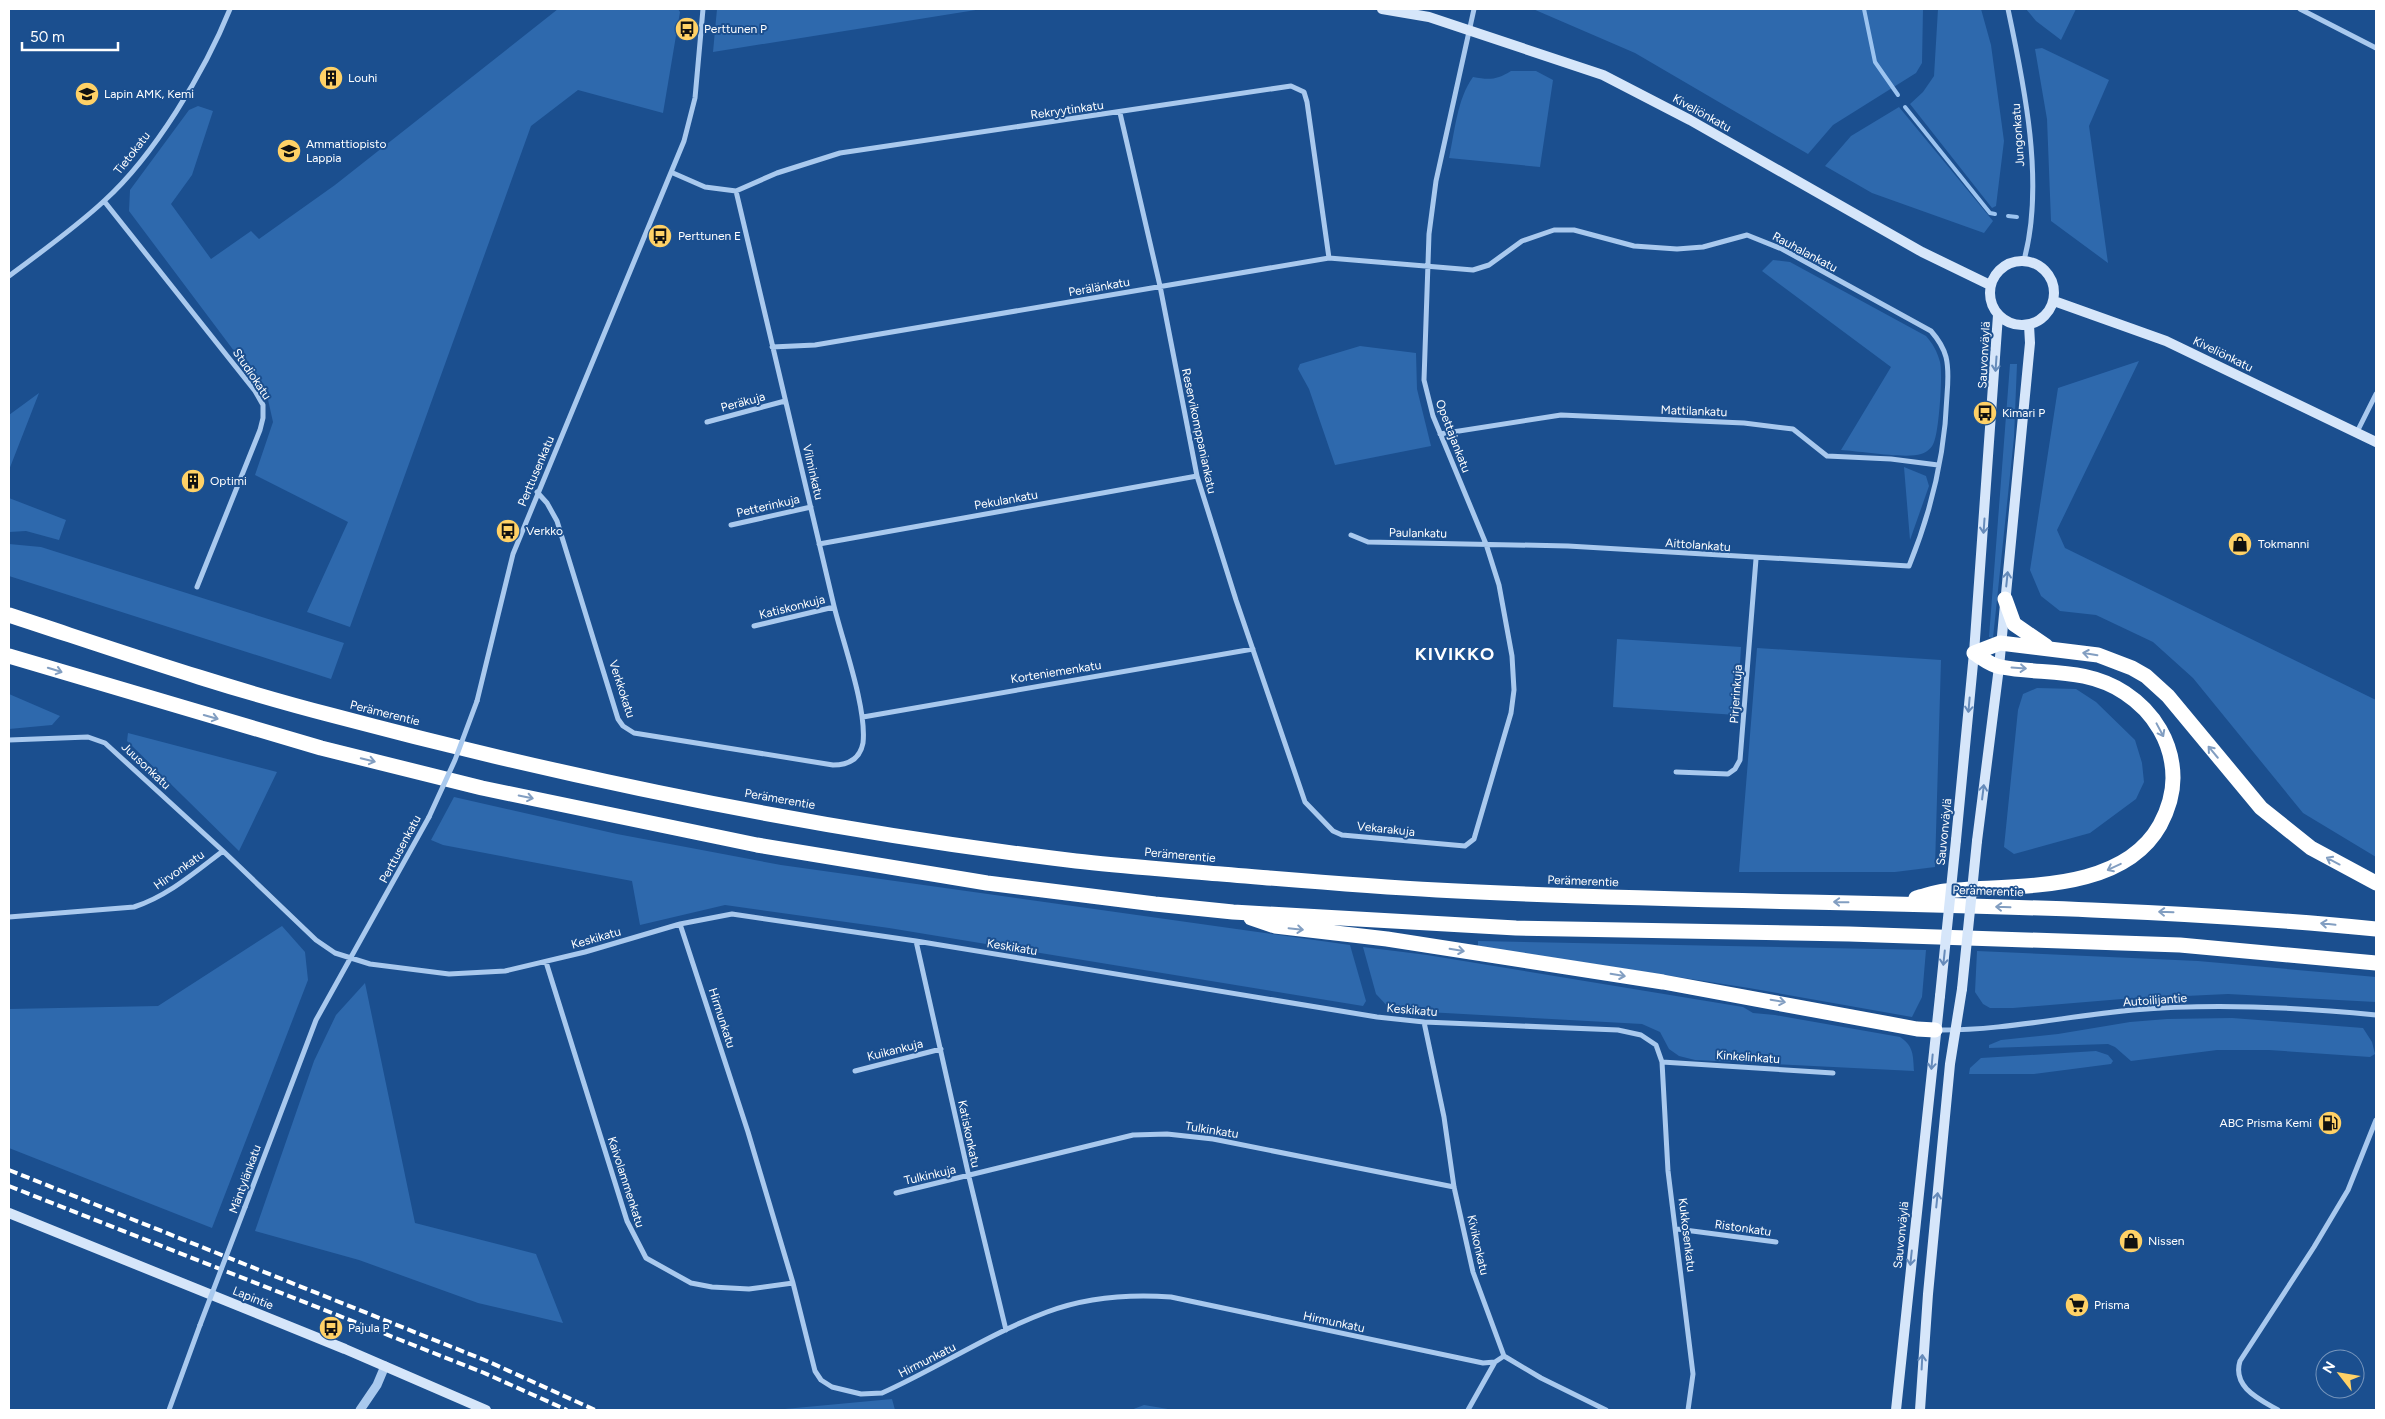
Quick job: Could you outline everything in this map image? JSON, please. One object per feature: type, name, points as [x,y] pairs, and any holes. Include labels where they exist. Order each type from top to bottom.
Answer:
[{"type":"highway","points":[[2004,599],[2014,624],[2049,649]]},
{"type":"highway","name":"Perämerentie","points":[[9,615],[185,673],[308,709],[505,759],[720,804],[919,838],[1078,861],[1426,890],[1697,900],[1898,903],[2198,914],[2376,928]]},
{"type":"highway","points":[[1974,653],[2000,643],[2049,649],[2108,658],[2146,676],[2168,696],[2261,808],[2311,848],[2376,882]]},
{"type":"highway","points":[[1898,903],[1944,891],[1986,890],[2055,882],[2103,872],[2124,862],[2143,847],[2156,832],[2165,815],[2171,797],[2173,760],[2160,729],[2140,704],[2124,692],[2082,674],[1999,667],[1974,653]]},
{"type":"highway","points":[[9,656],[320,748],[482,788],[767,847],[978,881],[1155,904],[1233,912],[1516,928],[2008,938],[2180,945],[2376,963]]},
{"type":"highway","points":[[1233,912],[1274,926],[1387,939],[1644,979],[1786,1003],[1917,1029],[1935,1030]]},
{"type":"main road","name":"Kiveliönkatu","points":[[1382,9],[1428,17],[1603,75],[1632,89],[1882,231],[1990,285]]},
{"type":"main road","points":[[2024,260],[2042,266],[2049,274],[2055,292],[2054,301],[2045,316],[2029,325],[2018,325],[2007,322],[1998,315],[1990,298],[1990,285],[2000,268],[2011,262],[2024,260]]},
{"type":"main road","name":"Kiveliönkatu","points":[[2054,301],[2166,341],[2376,442]]},
{"type":"main road","name":"Sauvonväylä","points":[[1896,1410],[1974,653],[1998,315]]},
{"type":"main road","points":[[1920,1410],[1922,1347],[1955,1030],[1962,988],[1977,841],[1999,667],[2030,343],[2029,325]]},
{"type":"main road","name":"Lapintie","points":[[9,1213],[385,1366],[486,1410]]},
{"type":"street","name":"Tietokatu","points":[[9,276],[104,201],[140,160],[191,88],[230,9]]},
{"type":"street","name":"Perttusenkatu","points":[[350,959],[428,816],[458,753],[477,701],[513,554],[537,492],[684,141],[695,98],[703,9]]},
{"type":"street","name":"Opettajankatu","points":[[1474,9],[1467,30],[1436,182],[1429,234],[1424,380],[1433,416],[1486,544],[1505,614],[1511,645],[1514,690],[1511,713],[1474,839]]},
{"type":"street","name":"Jungonkatu","points":[[2008,9],[2021,64],[2031,158],[2031,217],[2024,260]]},
{"type":"street","points":[[2300,9],[2376,48]]},
{"type":"street","name":"Rekryytinkatu","points":[[736,191],[777,173],[840,153],[1291,86],[1299,88],[1304,92],[1329,258]]},
{"type":"street","name":"Reservikomppaniankatu","points":[[1120,112],[1160,286],[1196,476],[1305,802]]},
{"type":"street","points":[[672,173],[705,187],[736,191]]},
{"type":"street","name":"Vilminkatu","points":[[736,191],[834,607],[863,717],[863,740],[856,757]]},
{"type":"street","name":"Studiokatu","points":[[104,201],[225,351],[263,405],[264,418],[260,430],[197,587]]},
{"type":"street","name":"Rauhalankatu","points":[[1429,266],[1462,270],[1480,268],[1489,265],[1522,241],[1563,229],[1585,232],[1634,246],[1676,249],[1703,247],[1739,236],[1750,236],[1782,249],[1930,331],[1940,342],[1946,357],[1948,376],[1945,430],[1930,510],[1909,566]]},
{"type":"street","name":"Perälänkatu","points":[[772,347],[818,344],[1329,258],[1429,266]]},
{"type":"street","points":[[2357,432],[2376,394]]},
{"type":"street","name":"Peräkuja","points":[[707,422],[785,401]]},
{"type":"street","name":"Mattilankatu","points":[[1440,434],[1561,415],[1744,423],[1793,429],[1827,456],[1891,459],[1938,465]]},
{"type":"street","name":"Pekulankatu","points":[[819,544],[1196,476]]},
{"type":"street","name":"Verkkokatu","points":[[537,492],[547,503],[557,521],[618,718],[623,726],[634,733],[834,765],[848,764],[856,757]]},
{"type":"street","name":"Petterinkuja","points":[[731,526],[811,507]]},
{"type":"street","name":"Paulankatu","points":[[1351,535],[1368,542],[1486,544]]},
{"type":"street","name":"Aittolankatu","points":[[1486,544],[1575,547],[1756,559],[1909,566]]},
{"type":"street","name":"Pirjerinkuja","points":[[1676,772],[1728,774],[1735,769],[1740,760],[1756,559]]},
{"type":"street","name":"Katiskonkuja","points":[[754,626],[834,607]]},
{"type":"street","name":"Korteniemenkatu","points":[[863,717],[1253,650]]},
{"type":"street","name":"Juusonkatu","points":[[9,740],[88,737],[105,743],[222,851]]},
{"type":"street","name":"Vekarakuja","points":[[1305,802],[1333,831],[1342,835],[1456,847],[1470,844],[1474,839]]},
{"type":"street","name":"Hirvonkatu","points":[[9,917],[141,904],[165,894],[222,851],[316,940],[350,959]]},
{"type":"street","name":"Keskikatu","points":[[350,959],[370,964],[449,974],[505,971],[546,962],[680,924],[732,914],[916,941],[1377,1017],[1424,1022],[1632,1032],[1656,1045],[1662,1062]]},
{"type":"street","name":"Hirmunkatu","points":[[680,924],[748,1132],[793,1282],[815,1370],[825,1384],[847,1391],[872,1395],[882,1393],[1006,1330],[1049,1311],[1094,1300],[1129,1296],[1159,1296],[1200,1302],[1483,1363],[1495,1362]]},
{"type":"street","name":"Katiskonkatu","points":[[916,941],[969,1177],[1006,1330]]},
{"type":"street","name":"Mäntylänkatu","points":[[169,1410],[316,1020],[350,959]]},
{"type":"street","name":"Kaivolammenkatu","points":[[546,962],[627,1221],[646,1258],[684,1281],[699,1285],[749,1289],[793,1282]]},
{"type":"street","name":"Autoilijantie","points":[[1935,1030],[1955,1030],[2135,1010],[2199,1007],[2323,1010],[2376,1015]]},
{"type":"street","name":"Kivikonkatu","points":[[1424,1022],[1444,1117],[1454,1187],[1473,1272],[1504,1356]]},
{"type":"street","name":"Kuikankuja","points":[[855,1071],[941,1049]]},
{"type":"street","name":"Kinkelinkatu","points":[[1662,1062],[1833,1073]]},
{"type":"street","name":"Kukkosenkatu","points":[[1662,1062],[1668,1171],[1677,1229],[1693,1374],[1688,1410]]},
{"type":"street","points":[[2278,1410],[2244,1387],[2238,1374],[2240,1361],[2310,1254],[2348,1190],[2376,1120]]},
{"type":"street","name":"Tulkinkatu","points":[[969,1177],[1133,1135],[1167,1134],[1213,1139],[1454,1187]]},
{"type":"street","name":"Tulkinkuja","points":[[896,1193],[969,1177]]},
{"type":"street","name":"Ristonkatu","points":[[1677,1229],[1776,1242]]},
{"type":"street","points":[[1468,1410],[1495,1362],[1504,1356],[1541,1378],[1606,1410]]},
{"type":"street","points":[[360,1410],[377,1385],[385,1366]]},
{"type":"shaded area","points":[[558,9],[678,9],[680,12],[663,113],[578,90],[531,126],[350,627],[307,612],[348,522],[255,475],[273,422],[267,395],[129,211],[130,190],[189,110],[198,106],[213,111],[192,175],[171,204],[211,259],[251,231],[259,239],[335,185]]},
{"type":"shaded area","points":[[717,9],[982,9],[713,52]]},
{"type":"shaded area","points":[[1533,9],[1923,9],[1922,63],[1916,73],[1833,125],[1808,154],[1635,53]]},
{"type":"shaded area","points":[[1938,9],[1981,9],[1991,45],[2004,141],[1996,206],[1992,208],[1910,104],[1923,92],[1934,76]]},
{"type":"shaded area","points":[[2026,9],[2076,9],[2061,40],[2036,21]]},
{"type":"shaded area","points":[[2042,48],[2109,80],[2089,126],[2108,263],[2051,221],[2047,119],[2035,49]]},
{"type":"shaded area","points":[[1511,71],[1536,71],[1553,80],[1540,167],[1449,158],[1460,105],[1473,77],[1493,78]]},
{"type":"shaded area","points":[[1899,107],[1993,221],[1984,233],[1872,193],[1825,166],[1851,136]]},
{"type":"shaded area","points":[[1773,260],[1790,262],[1926,336],[1939,358],[1941,368],[1936,436],[1929,449],[1921,454],[1905,456],[1841,450],[1891,367],[1762,271]]},
{"type":"shaded area","points":[[1360,346],[1416,353],[1417,389],[1431,446],[1335,465],[1309,389],[1298,369],[1300,364]]},
{"type":"shaded area","points":[[2139,361],[2057,530],[2065,548],[2376,700],[2376,857],[2303,813],[2193,678],[2153,642],[2096,615],[2060,611],[2041,596],[2030,570],[2058,388]]},
{"type":"shaded area","points":[[2010,364],[2017,364],[2014,437],[1993,638],[1989,637]]},
{"type":"shaded area","points":[[39,393],[9,470],[9,415]]},
{"type":"shaded area","points":[[1904,467],[1926,476],[1929,486],[1910,540]]},
{"type":"shaded area","points":[[9,498],[66,520],[59,540],[26,531],[9,532]]},
{"type":"shaded area","points":[[9,544],[41,547],[344,643],[331,679],[9,576]]},
{"type":"shaded area","points":[[1617,639],[1741,647],[1737,715],[1613,707]]},
{"type":"shaded area","points":[[1757,648],[1941,660],[1935,867],[1895,872],[1739,872]]},
{"type":"shaded area","points":[[2037,688],[2076,689],[2096,702],[2135,740],[2142,763],[2144,782],[2136,799],[2090,833],[2014,854],[2004,847],[2018,710],[2023,694]]},
{"type":"shaded area","points":[[9,694],[60,716],[52,725],[9,729]]},
{"type":"shaded area","points":[[128,733],[277,772],[239,851],[127,741]]},
{"type":"shaded area","points":[[454,797],[617,834],[781,865],[1350,945],[1366,1001],[1363,1006],[889,928],[725,905],[640,925],[632,881],[443,845],[431,840]]},
{"type":"shaded area","points":[[282,926],[305,952],[308,980],[212,1228],[9,1148],[9,1009],[158,1006]]},
{"type":"shaded area","points":[[1478,941],[1926,950],[1922,997],[1912,1017],[1749,988],[1478,946]]},
{"type":"shaded area","points":[[1363,947],[1427,955],[1743,1007],[1753,1013],[1775,1015],[1900,1037],[1905,1040],[1910,1048],[1913,1056],[1914,1071],[1695,1060],[1679,1056],[1669,1049],[1660,1032],[1642,1024],[1391,1010],[1376,994]]},
{"type":"shaded area","points":[[1977,951],[2198,961],[2376,977],[2376,1002],[2228,994],[1990,1008],[1983,1004],[1975,992]]},
{"type":"shaded area","points":[[365,983],[415,1223],[536,1254],[563,1323],[478,1303],[359,1260],[255,1231],[314,1061],[336,1015]]},
{"type":"shaded area","points":[[2232,1018],[2363,1028],[2372,1042],[2375,1054],[2370,1057],[2269,1050],[2217,1050],[2131,1061],[2115,1047],[2108,1044],[1989,1048],[1989,1045],[2001,1040],[2058,1034],[2130,1022],[2167,1019]]},
{"type":"shaded area","points":[[2096,1051],[2108,1055],[2113,1061],[2111,1064],[2034,1074],[1969,1074],[1970,1068],[1981,1058]]},
{"type":"shaded area","points":[[892,1399],[895,1410],[774,1410]]},
{"type":"shaded area","points":[[1144,1405],[1174,1410],[1131,1410]]},
{"type":"waterway","points":[[1864,9],[1875,62],[1898,95]]},
{"type":"waterway","points":[[1905,107],[1990,213],[1995,214]]},
{"type":"waterway","points":[[2008,216],[2017,217]]},
{"type":"railway","points":[[9,1170],[487,1361],[595,1410]]},
{"type":"railway","points":[[9,1186],[482,1372],[567,1410]]},
{"type":"place","name":"Perttunen P","points":[[687,29]]},
{"type":"place","name":"Louhi","points":[[331,78]]},
{"type":"place","name":"Lapin AMK, Kemi","points":[[87,94]]},
{"type":"place","name":"Ammattiopisto Lappia","points":[[289,151]]},
{"type":"place","name":"Perttunen E","points":[[660,236]]},
{"type":"place","name":"Kimari P","points":[[1985,413]]},
{"type":"place","name":"Optimi","points":[[193,481]]},
{"type":"place","name":"Verkko","points":[[508,531]]},
{"type":"place","name":"Tokmanni","points":[[2240,544]]},
{"type":"place","name":"ABC Prisma Kemi","points":[[2330,1123]]},
{"type":"place","name":"Nissen","points":[[2131,1241]]},
{"type":"place","name":"Prisma","points":[[2077,1305]]},
{"type":"place","name":"Pajula P","points":[[331,1328]]},
{"type":"district","name":"KIVIKKO","points":[[1455,654]]}]
